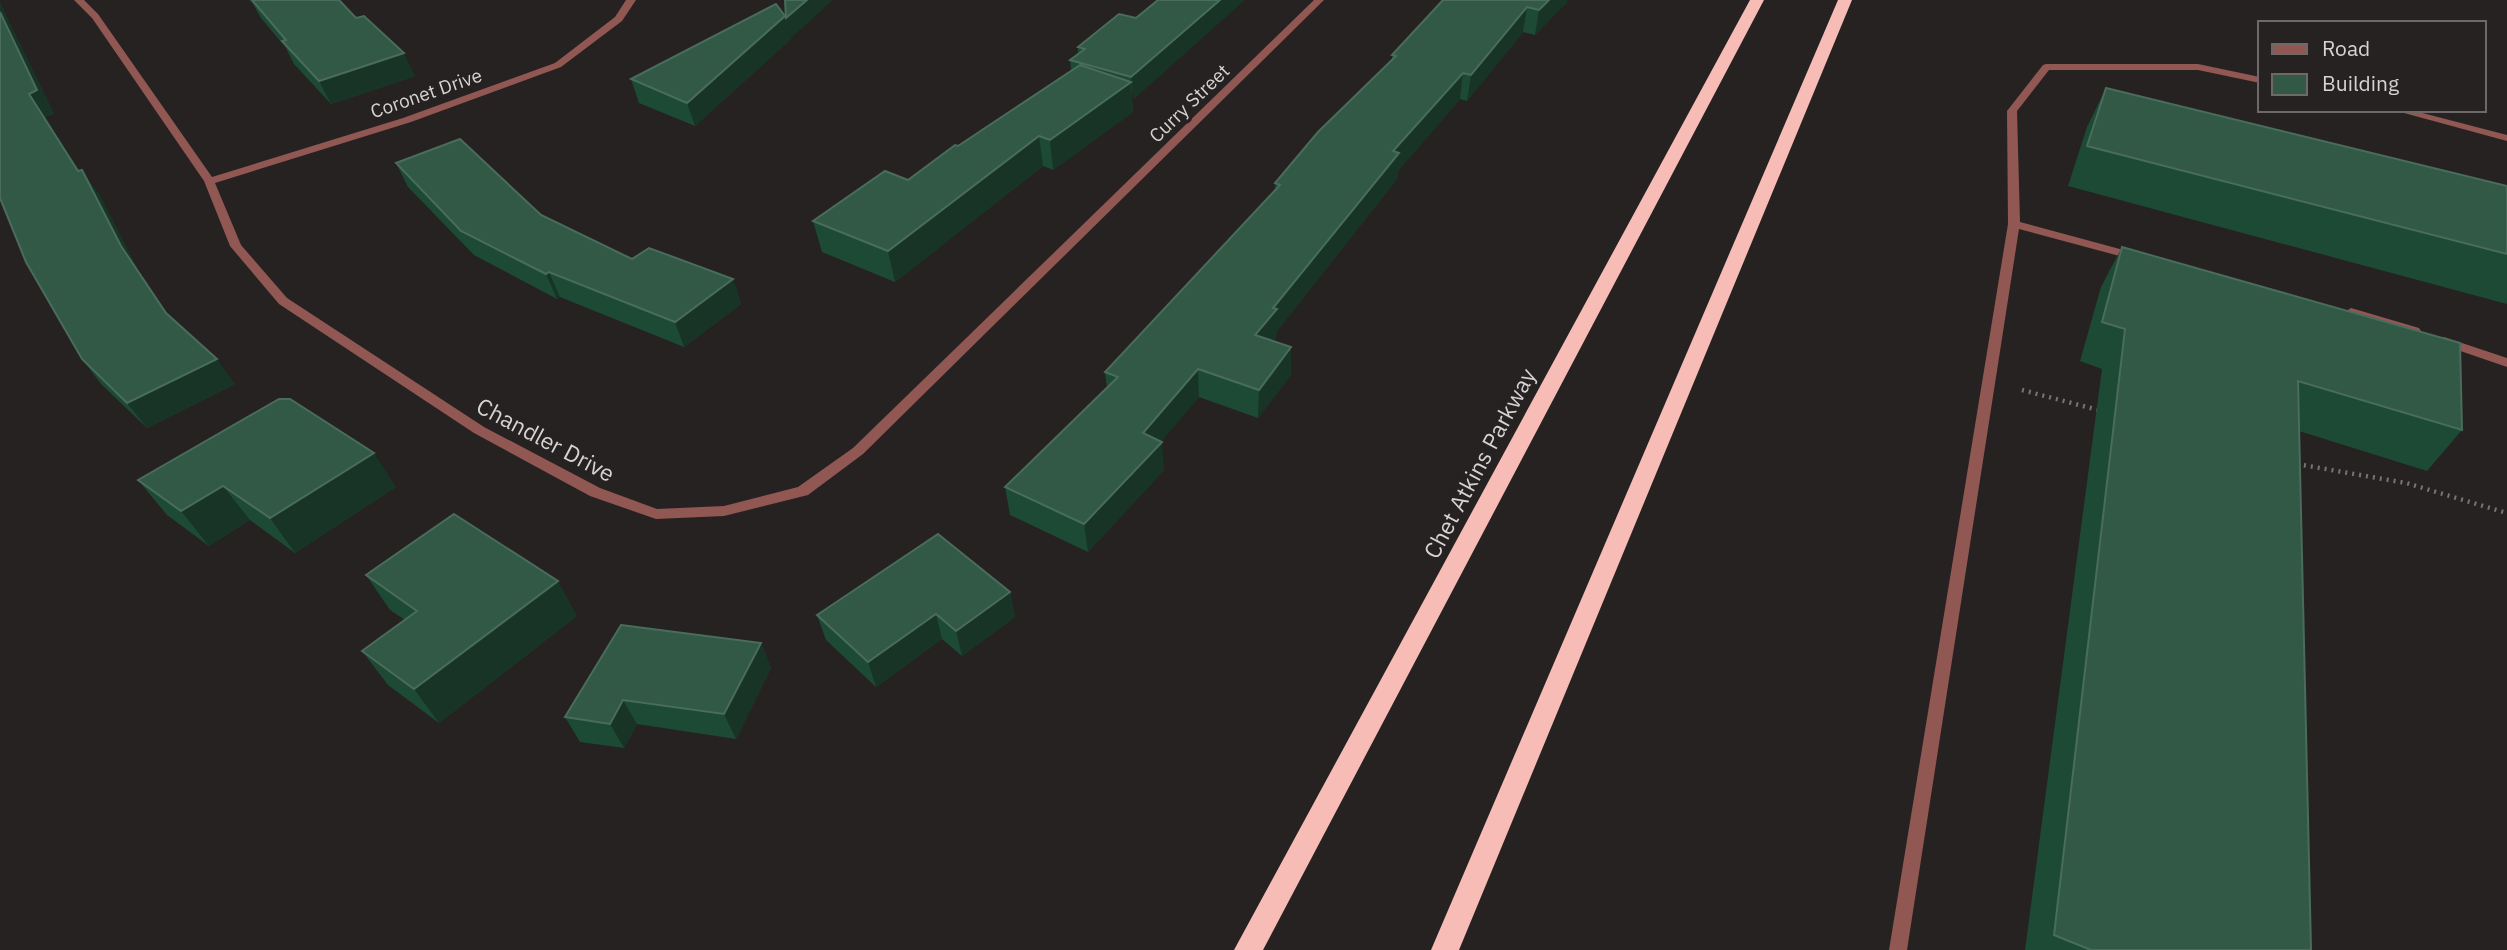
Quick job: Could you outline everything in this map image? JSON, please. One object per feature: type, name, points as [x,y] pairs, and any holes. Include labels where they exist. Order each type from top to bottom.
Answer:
[{"type":"highway","name":"Chet Atkins Parkway","points":[[1248,950],[1757,0]]},
{"type":"highway","points":[[1445,950],[1845,0]]},
{"type":"street","name":"Chandler Drive","points":[[79,0],[95,16],[209,181],[236,246],[283,301],[479,430],[595,492],[656,514],[724,511],[803,491],[858,451],[1082,231]]},
{"type":"street","name":"Coronet Drive","points":[[209,181],[407,120],[558,65],[619,19],[631,0]]},
{"type":"street","name":"Curry Street","points":[[1082,231],[1319,0]]},
{"type":"street","points":[[1898,950],[2014,223],[2012,111],[2046,67],[2198,67],[2258,80]]},
{"type":"street","points":[[2406,112],[2507,138]]},
{"type":"street","points":[[2014,223],[2151,260]]},
{"type":"street","points":[[2337,309],[2390,323],[2507,363]]},
{"type":"path","points":[[1989,381],[2106,412]]},
{"type":"path","points":[[2294,463],[2406,483],[2507,513]]},
{"type":"building","points":[[252,0],[339,0],[356,18],[364,16],[404,53],[319,81],[282,41],[286,40]]},
{"type":"building","points":[[785,0],[807,0],[786,18]]},
{"type":"building","points":[[1158,0],[1220,0],[1131,77],[1070,60],[1085,49],[1078,47],[1119,14],[1136,18]]},
{"type":"building","points":[[1443,0],[1549,0],[1539,10],[1527,7],[1471,75],[1463,73],[1393,151],[1399,153],[1273,308],[1277,309],[1255,335],[1291,347],[1259,390],[1198,369],[1143,433],[1162,442],[1084,524],[1005,487],[1118,377],[1105,372],[1280,185],[1275,183],[1318,132],[1396,56],[1392,55]]},
{"type":"building","points":[[776,4],[785,16],[687,103],[631,79]]},
{"type":"building","points":[[0,12],[37,90],[29,94],[78,171],[82,170],[121,246],[166,313],[217,359],[127,403],[82,359],[26,262],[0,198]]},
{"type":"building","points":[[1080,65],[1131,82],[1050,140],[1039,136],[888,251],[813,221],[885,171],[908,180],[955,145],[958,146]]},
{"type":"building","points":[[2106,88],[2507,186],[2507,254],[2087,146]]},
{"type":"building","points":[[460,139],[541,215],[632,259],[649,248],[733,279],[675,322],[549,272],[546,274],[461,231],[396,163]]},
{"type":"building","points":[[2122,247],[2460,343],[2462,430],[2298,381],[2311,950],[2091,950],[2054,935],[2125,329],[2102,322]]},
{"type":"building","points":[[279,399],[290,399],[374,453],[270,518],[223,486],[181,511],[138,480]]},
{"type":"building","points":[[454,514],[558,581],[414,689],[362,651],[417,611],[366,575]]},
{"type":"building","points":[[938,534],[1010,592],[956,631],[936,614],[868,662],[817,615]]},
{"type":"building","points":[[621,625],[761,643],[724,714],[623,700],[610,724],[565,717]]}]
